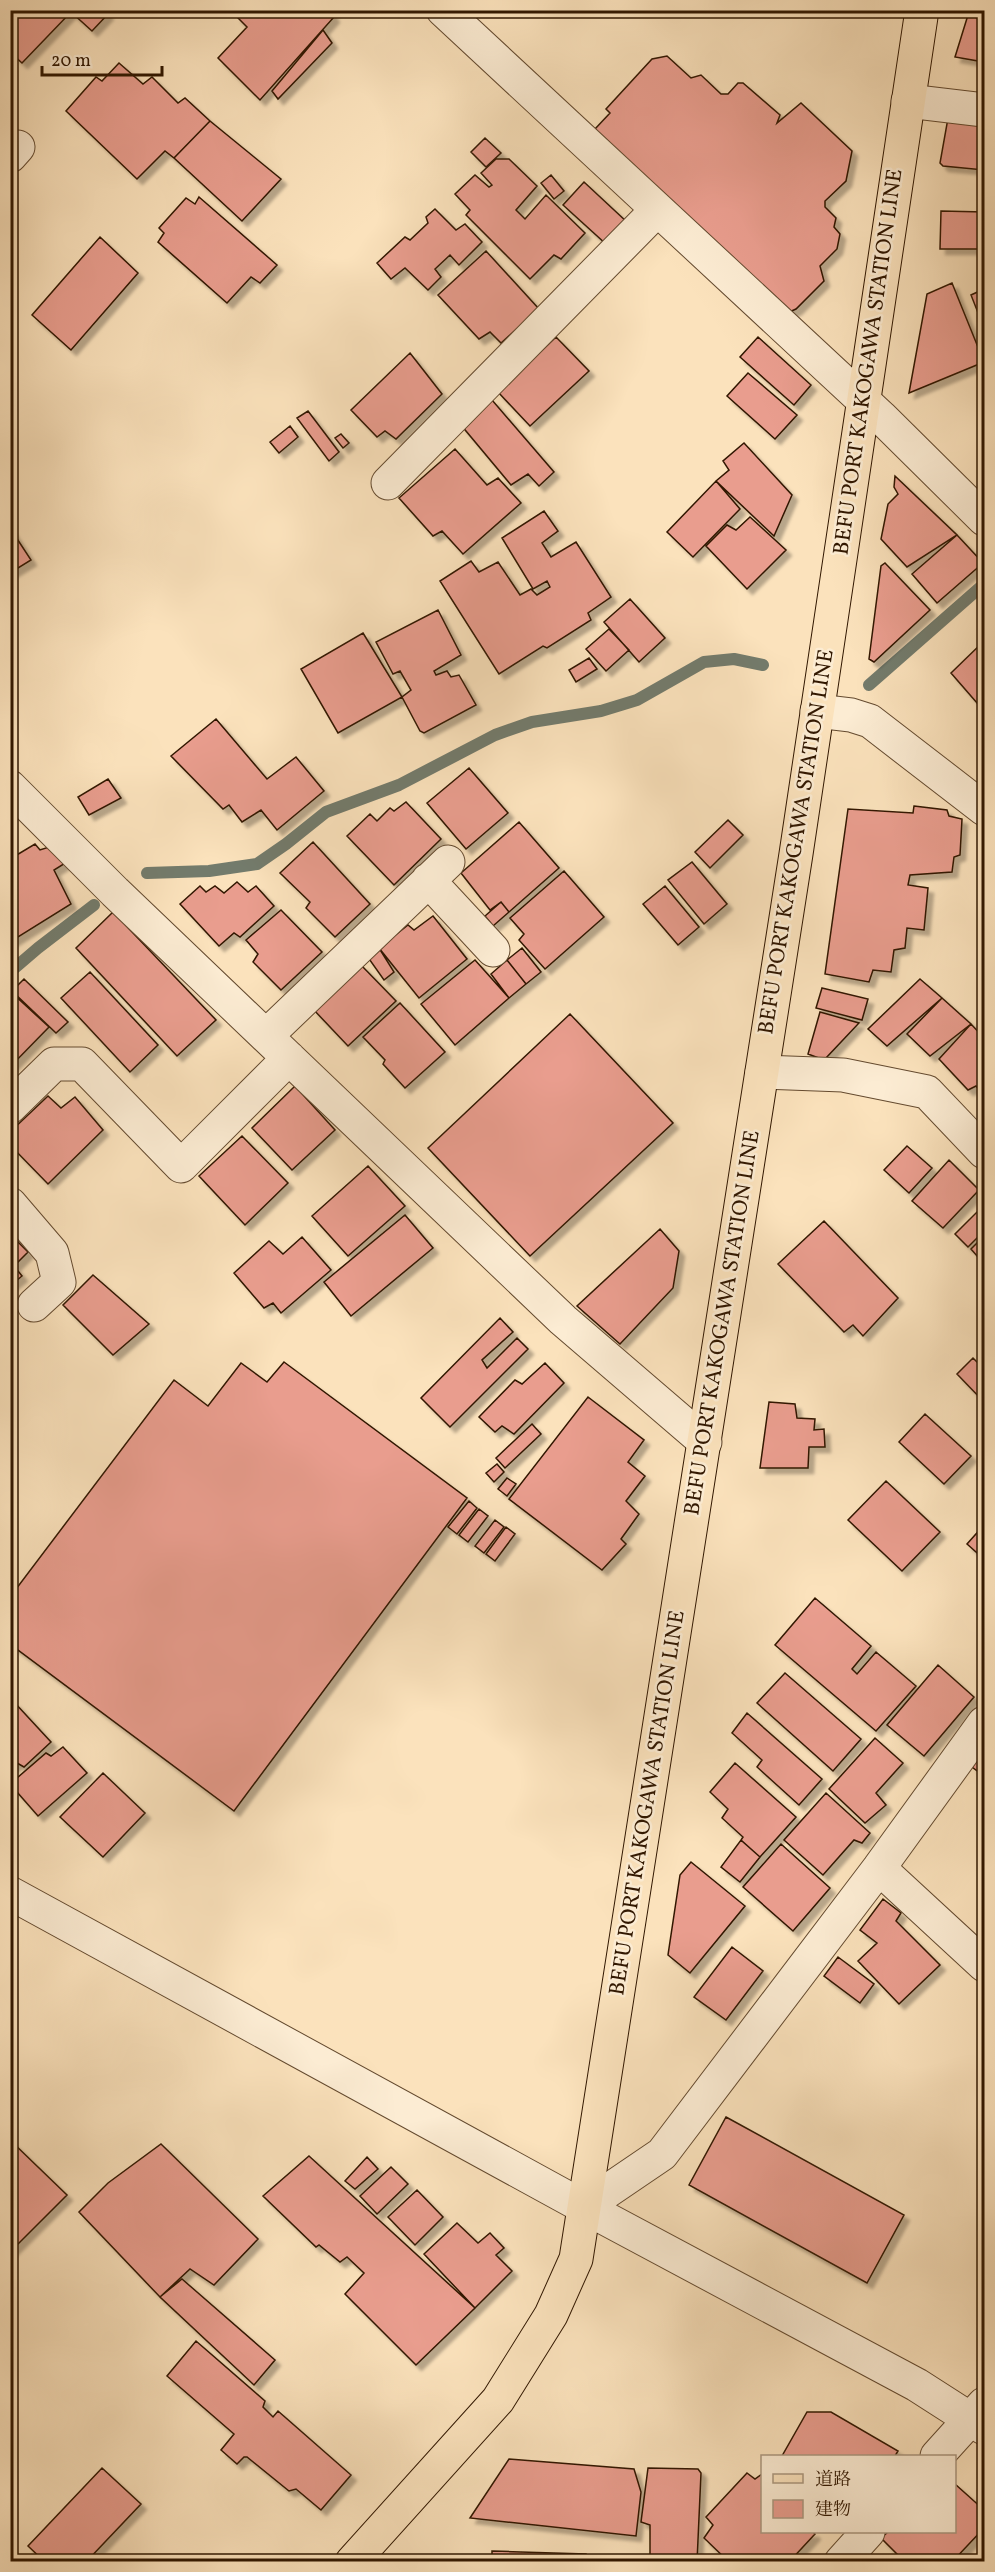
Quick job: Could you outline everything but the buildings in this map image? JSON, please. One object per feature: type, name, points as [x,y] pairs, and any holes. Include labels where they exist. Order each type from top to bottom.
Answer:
[{"type":"main road","name":"BEFU PORT KAKOGAWA STATION LINE","points":[[359,2559],[498,2400],[551,2315],[576,2259],[762,1072],[922,10]]},
{"type":"street","points":[[443,10],[864,402],[984,519]]},
{"type":"street","points":[[908,101],[984,110]]},
{"type":"street","points":[[388,483],[657,210]]},
{"type":"street","points":[[817,711],[851,715],[870,721],[984,809]]},
{"type":"street","points":[[10,787],[563,1320],[705,1442]]},
{"type":"street","points":[[266,1036],[438,870],[493,950]]},
{"type":"street","points":[[10,1107],[54,1064],[82,1064],[181,1166],[289,1058]]},
{"type":"street","points":[[762,1072],[843,1075],[927,1092],[984,1152]]},
{"type":"street","points":[[10,1204],[52,1253],[58,1282],[34,1305]]},
{"type":"street","points":[[584,2207],[662,2154],[879,1868],[984,1724]]},
{"type":"street","points":[[879,1868],[984,1965]]},
{"type":"street","points":[[10,1893],[584,2207],[980,2417],[939,2455]]},
{"type":"street","points":[[841,2562],[867,2533]]},
{"type":"waterway","points":[[869,685],[984,584]]},
{"type":"waterway","points":[[147,873],[209,871],[257,864],[326,812],[399,785],[495,735],[532,722],[601,711],[637,700],[704,662],[734,659],[763,665]]},
{"type":"waterway","points":[[10,972],[94,905]]}]
